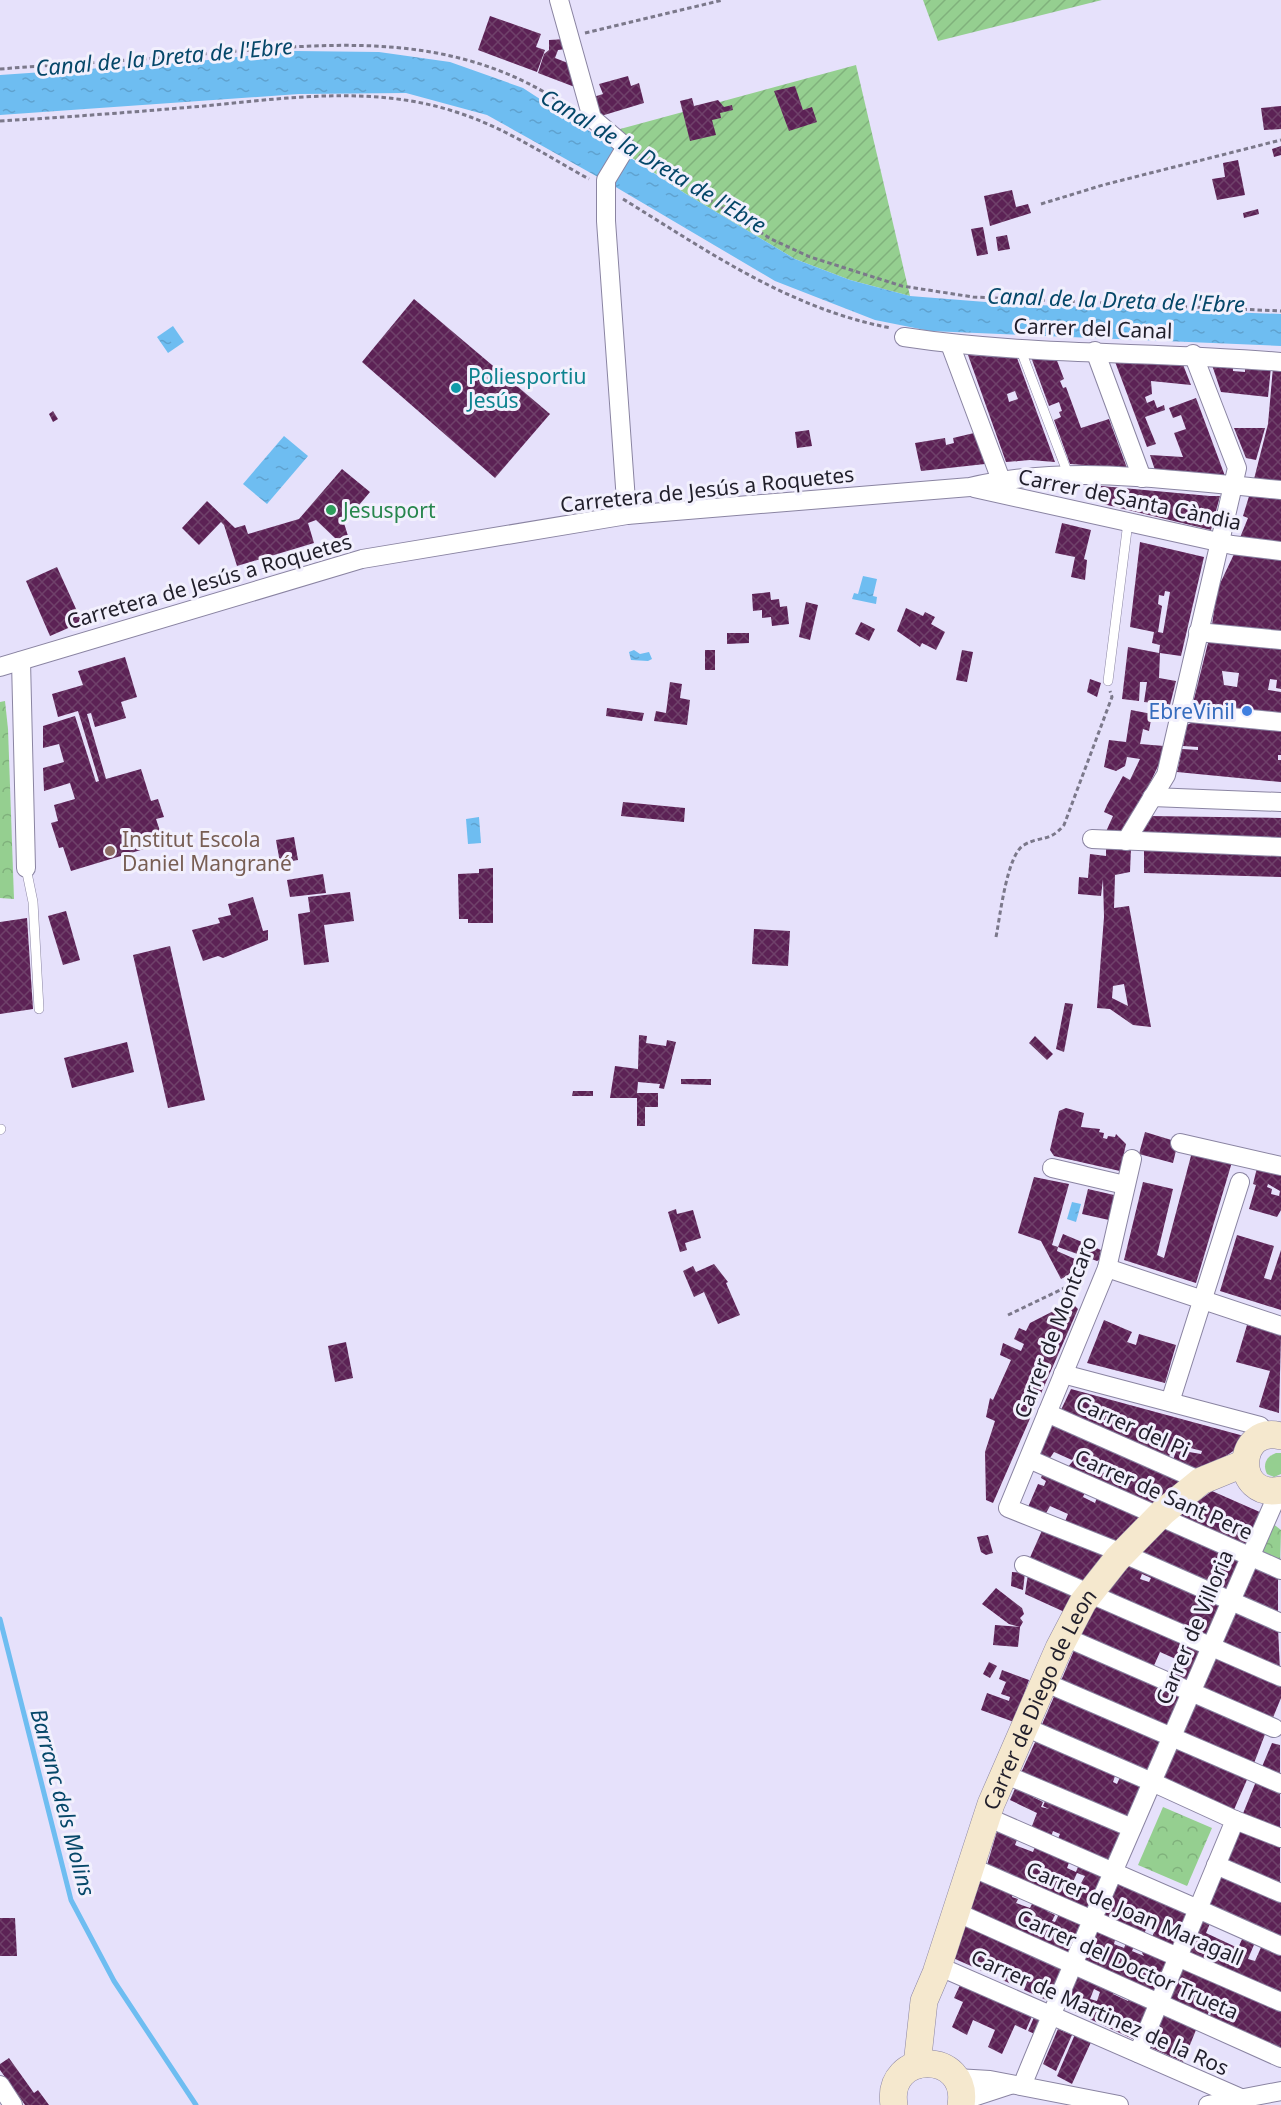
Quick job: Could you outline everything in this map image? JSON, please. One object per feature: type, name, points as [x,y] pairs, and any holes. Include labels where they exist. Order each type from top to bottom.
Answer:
[{"type":"street","points":[[559,0],[592,118],[626,147],[606,184],[606,221],[627,515]]},
{"type":"street","name":"Carrer del Canal","points":[[898,332],[950,344],[1193,354],[1281,362]]},
{"type":"street","points":[[950,344],[1001,480]]},
{"type":"street","points":[[1095,351],[1142,478]]},
{"type":"street","points":[[1126,841],[1166,775],[1218,542],[1237,468],[1193,354]]},
{"type":"street","points":[[969,487],[1001,480],[1068,474],[1281,490]]},
{"type":"street","name":"Carretera de Jesús a Roquetes","points":[[0,667],[362,559],[627,515],[969,487]]},
{"type":"street","name":"Carrer de Santa Càndia","points":[[969,487],[1218,542],[1281,551]]},
{"type":"street","points":[[1198,632],[1281,640]]},
{"type":"street","points":[[21,661],[26,868]]},
{"type":"street","points":[[1180,712],[1281,722]]},
{"type":"street","points":[[1152,797],[1281,802]]},
{"type":"street","points":[[1092,838],[1281,847]]},
{"type":"street","points":[[1180,1143],[1281,1166]]},
{"type":"street","name":"Carrer de Montcaro","points":[[1122,1553],[1008,1508],[1107,1268],[1132,1159]]},
{"type":"street","points":[[1052,1168],[1125,1185]]},
{"type":"street","points":[[1170,1402],[1240,1182]]},
{"type":"street","points":[[1107,1268],[1281,1326]]},
{"type":"street","points":[[1063,1374],[1260,1426],[1274,1435]]},
{"type":"street","name":"Carrer del Pi","points":[[1047,1413],[1201,1481]]},
{"type":"street","points":[[1274,1435],[1251,1445],[1245,1463],[1246,1473],[1259,1488],[1280,1491]]},
{"type":"street","name":"Carrer de Sant Pere","points":[[1029,1459],[1281,1570]]},
{"type":"street","name":"Carrer de Diego de Leon","points":[[947,2083],[930,2045],[924,2001],[939,1966],[987,1817],[1065,1637],[1089,1594],[1122,1553],[1160,1515],[1201,1481],[1245,1463]]},
{"type":"street","name":"Carrer de Villoria","points":[[1016,2085],[1052,2015],[1230,1601],[1280,1491]]},
{"type":"street","points":[[1122,1553],[1281,1623]]},
{"type":"street","points":[[1024,1565],[1281,1677]]},
{"type":"street","points":[[1065,1637],[1274,1728]]},
{"type":"street","points":[[1044,1682],[1281,1784]]},
{"type":"street","points":[[1025,1727],[1281,1838]]},
{"type":"street","points":[[1004,1774],[1132,1828]]},
{"type":"street","points":[[987,1817],[1281,1946]]},
{"type":"street","points":[[1138,2053],[1235,1820]]},
{"type":"street","points":[[1216,1865],[1281,1893]]},
{"type":"street","name":"Carrer de Joan Maragall","points":[[971,1867],[1281,2002]]},
{"type":"street","name":"Carrer del Doctor Trueta","points":[[956,1912],[1075,1963],[1281,2058]]},
{"type":"street","name":"Carrer de Martinez de la Ros","points":[[939,1966],[1243,2099]]},
{"type":"street","points":[[891,2102],[900,2077],[947,2083],[990,2080],[1119,2105]]},
{"type":"street","points":[[0,2086],[13,2105]]},
{"type":"street","points":[[1208,2105],[1281,2091]]},
{"type":"lane","points":[[1020,348],[1068,474]]},
{"type":"lane","points":[[1108,681],[1128,522]]},
{"type":"lane","points":[[26,868],[33,902],[39,1009]]},
{"type":"path","points":[[569,37],[723,0]]},
{"type":"path","points":[[0,69],[288,46],[382,46],[434,52],[470,60],[514,76],[578,114]]},
{"type":"path","points":[[0,121],[322,96],[395,99],[456,111],[519,139],[606,184],[768,286],[845,317],[898,332]]},
{"type":"path","points":[[1041,204],[1103,184],[1281,140]]},
{"type":"path","points":[[626,147],[771,239],[810,256],[902,286],[973,297],[1281,311]]},
{"type":"path","points":[[996,937],[1013,857],[1023,845],[1054,837],[1064,825],[1112,697],[1108,681]]},
{"type":"path","points":[[1008,1315],[1107,1268]]},
{"type":"green space","points":[[923,0],[1102,0],[938,41]]},
{"type":"green space","points":[[856,65],[910,296],[850,280],[795,259],[686,194],[598,135]]},
{"type":"green space","points":[[5,701],[14,899],[0,898],[0,702]]},
{"type":"green space","points":[[1281,1453],[1281,1474],[1274,1477],[1267,1474],[1265,1464],[1270,1456]]},
{"type":"green space","points":[[1272,1523],[1281,1530],[1280,1565],[1256,1555]]},
{"type":"green space","points":[[1163,1807],[1212,1828],[1187,1886],[1138,1865]]},
{"type":"water","points":[[295,51],[379,52],[450,62],[523,88],[686,194],[795,259],[850,280],[910,296],[1011,304],[1281,314],[1281,346],[930,331],[875,320],[775,281],[614,186],[487,115],[406,93],[299,94],[0,115],[0,75],[189,62]]},
{"type":"water","points":[[173,326],[184,342],[168,353],[157,337]]},
{"type":"water","points":[[284,436],[308,456],[267,504],[243,484]]},
{"type":"water","points":[[863,576],[877,579],[873,596],[877,597],[876,604],[852,599],[854,593],[858,594]]},
{"type":"water","points":[[634,650],[640,654],[649,652],[652,659],[648,661],[631,660],[629,652]]},
{"type":"water","points":[[479,817],[481,843],[468,844],[466,819]]},
{"type":"water","points":[[1072,1202],[1081,1204],[1076,1222],[1067,1219]]},
{"type":"building","points":[[490,16],[541,34],[536,47],[545,50],[537,72],[478,50]]},
{"type":"building","points":[[566,39],[567,49],[558,50],[555,58],[573,65],[580,89],[538,73],[544,54],[549,50],[549,40]]},
{"type":"building","points":[[628,76],[631,86],[639,83],[644,103],[601,116],[590,98],[603,94],[599,84]]},
{"type":"building","points":[[795,86],[803,110],[812,107],[817,122],[789,131],[774,91]]},
{"type":"building","points":[[692,98],[694,106],[718,100],[724,107],[732,105],[733,110],[720,113],[721,118],[712,120],[716,135],[690,141],[680,101]]},
{"type":"building","points":[[1281,106],[1281,129],[1264,130],[1261,108]]},
{"type":"building","points":[[1281,146],[1281,155],[1274,157],[1272,149]]},
{"type":"building","points":[[1238,160],[1245,195],[1217,200],[1212,179],[1225,177],[1223,163]]},
{"type":"building","points":[[1012,190],[1016,207],[1028,204],[1031,213],[990,226],[984,196]]},
{"type":"building","points":[[1258,209],[1259,214],[1244,218],[1243,213]]},
{"type":"building","points":[[983,227],[988,254],[977,256],[971,229]]},
{"type":"building","points":[[1007,235],[1010,249],[998,251],[996,237]]},
{"type":"building","name":"Poliesportiu Jesús","points":[[414,299],[550,414],[495,478],[362,362]]},
{"type":"building","points":[[968,355],[1017,358],[1055,462],[1030,460],[1006,462]],"holes":[[[1015,391],[1018,399],[1009,402],[1007,394]]]},
{"type":"building","points":[[1031,357],[1056,358],[1064,379],[1060,381],[1063,388],[1066,387],[1081,428],[1109,419],[1127,468],[1070,464],[1054,420],[1061,417],[1059,402],[1049,406]]},
{"type":"building","points":[[1114,359],[1182,362],[1191,385],[1151,381],[1152,394],[1145,397],[1147,403],[1154,400],[1157,408],[1164,405],[1165,410],[1145,417],[1156,444],[1147,447]]},
{"type":"building","points":[[1233,364],[1233,371],[1245,372],[1245,365],[1271,367],[1268,397],[1221,392],[1212,365]]},
{"type":"building","points":[[1273,367],[1281,367],[1281,482],[1254,479],[1268,424]]},
{"type":"building","points":[[1196,398],[1225,476],[1155,470],[1150,455],[1183,457],[1174,433],[1186,429],[1181,415],[1173,418],[1169,408]]},
{"type":"building","points":[[53,411],[58,419],[53,422],[49,414]]},
{"type":"building","points":[[1234,428],[1265,428],[1256,460],[1246,458]]},
{"type":"building","points":[[809,430],[812,446],[797,448],[795,432]]},
{"type":"building","points":[[974,433],[985,464],[921,471],[915,443],[945,438],[946,445],[954,443],[953,438]]},
{"type":"building","name":"Jesusport","points":[[342,469],[370,492],[344,523],[348,536],[336,539],[316,520],[308,523],[314,543],[237,566],[221,522],[199,545],[182,528],[207,501],[235,528],[245,525],[248,534],[299,519]]},
{"type":"building","points":[[1101,486],[1220,496],[1211,530],[1099,503]]},
{"type":"building","points":[[1250,493],[1281,496],[1281,545],[1239,540],[1248,518],[1243,516]]},
{"type":"building","points":[[1062,523],[1091,530],[1084,559],[1087,560],[1085,580],[1071,577],[1075,557],[1055,553]]},
{"type":"building","points":[[1140,542],[1204,557],[1181,656],[1160,653],[1159,678],[1176,681],[1170,705],[1144,702],[1147,682],[1140,682],[1139,701],[1122,699],[1128,647],[1159,653],[1160,645],[1152,643],[1154,632],[1130,627]],"holes":[[[1165,591],[1170,592],[1163,633],[1158,632],[1162,606],[1158,604],[1159,595],[1164,596]]]},
{"type":"building","points":[[1234,554],[1281,559],[1281,632],[1212,625],[1217,590]]},
{"type":"building","points":[[57,567],[82,622],[50,636],[26,581]]},
{"type":"building","points":[[770,592],[771,600],[779,599],[780,607],[787,606],[789,624],[772,626],[771,617],[762,618],[762,610],[753,611],[752,594]]},
{"type":"building","points":[[806,602],[818,605],[810,640],[799,637]]},
{"type":"building","points":[[906,608],[923,616],[925,612],[935,617],[931,624],[945,632],[936,650],[922,643],[920,647],[897,631]]},
{"type":"building","points":[[861,622],[875,629],[869,641],[855,634]]},
{"type":"building","points":[[727,633],[749,633],[749,643],[727,644]]},
{"type":"building","points":[[1209,639],[1281,646],[1281,689],[1276,688],[1277,680],[1270,679],[1268,690],[1281,692],[1281,716],[1192,707]],"holes":[[[1222,671],[1239,673],[1237,687],[1224,685]]]},
{"type":"building","points":[[705,650],[715,650],[715,670],[705,670]]},
{"type":"building","points":[[962,650],[973,652],[967,682],[956,680]]},
{"type":"building","points":[[125,657],[137,697],[121,702],[126,718],[95,727],[91,713],[87,714],[106,779],[141,769],[151,801],[158,799],[164,817],[156,819],[164,843],[71,871],[63,847],[59,848],[51,823],[58,821],[54,805],[75,799],[70,783],[44,791],[43,768],[64,762],[59,744],[43,748],[43,726],[75,716],[96,782],[99,781],[78,711],[58,717],[52,694],[83,685],[78,671]]},
{"type":"building","points":[[1090,679],[1101,683],[1097,697],[1087,692]]},
{"type":"building","points":[[670,682],[682,684],[680,698],[690,700],[687,725],[654,721],[656,711],[666,713]]},
{"type":"building","points":[[607,708],[644,713],[642,721],[606,716]]},
{"type":"building","points":[[1131,710],[1152,714],[1149,731],[1143,729],[1140,744],[1164,746],[1159,764],[1125,836],[1104,836],[1113,816],[1104,812],[1107,805],[1123,776],[1130,780],[1140,759],[1127,757],[1125,766],[1116,771],[1104,767],[1109,740],[1126,742]]},
{"type":"building","points":[[1195,721],[1281,729],[1281,755],[1278,755],[1278,760],[1281,760],[1281,782],[1177,772],[1182,749],[1198,750],[1198,747],[1183,746],[1187,725]]},
{"type":"building","points":[[623,802],[685,808],[684,822],[621,816]]},
{"type":"building","points":[[1148,816],[1281,818],[1281,842],[1138,838]]},
{"type":"building","points":[[294,837],[298,860],[280,863],[276,840]]},
{"type":"building","points":[[1106,847],[1131,848],[1130,872],[1115,875],[1114,908],[1129,906],[1151,1027],[1133,1025],[1110,1009],[1097,1008],[1104,917],[1103,879],[1101,896],[1078,894],[1079,877],[1088,878],[1090,854],[1106,856]],"holes":[[[1124,984],[1128,1006],[1112,998],[1113,986]]]},
{"type":"building","points":[[1144,849],[1281,853],[1281,877],[1144,873]]},
{"type":"building","points":[[493,868],[493,923],[468,923],[468,919],[459,919],[458,874],[479,873],[479,869]]},
{"type":"building","points":[[323,874],[326,893],[290,897],[287,880]]},
{"type":"building","points":[[350,892],[354,921],[324,925],[329,962],[304,965],[298,914],[310,912],[308,897]]},
{"type":"building","points":[[253,897],[263,931],[268,930],[268,940],[223,958],[218,956],[203,961],[192,930],[220,923],[218,918],[231,915],[228,904]]},
{"type":"building","points":[[66,911],[80,960],[63,965],[48,916]]},
{"type":"building","points":[[27,918],[33,1009],[0,1014],[0,922]]},
{"type":"building","points":[[754,929],[790,931],[788,966],[752,964]]},
{"type":"building","points":[[170,946],[205,1100],[168,1108],[133,955]]},
{"type":"building","points":[[1065,1003],[1073,1004],[1064,1052],[1056,1049]]},
{"type":"building","points":[[639,1035],[647,1036],[646,1043],[666,1046],[667,1040],[676,1042],[664,1089],[659,1088],[660,1084],[638,1082],[637,1093],[658,1093],[658,1107],[645,1107],[645,1126],[637,1126],[637,1098],[610,1098],[615,1066],[638,1069]]},
{"type":"building","points":[[1035,1036],[1053,1054],[1047,1060],[1029,1043]]},
{"type":"building","points":[[127,1042],[134,1072],[72,1088],[64,1058]]},
{"type":"building","points":[[681,1079],[711,1079],[711,1085],[681,1084]]},
{"type":"building","points":[[573,1091],[593,1091],[593,1096],[572,1096]]},
{"type":"building","points":[[1066,1108],[1084,1113],[1081,1127],[1100,1129],[1099,1132],[1104,1133],[1103,1138],[1107,1139],[1108,1136],[1115,1137],[1116,1134],[1126,1144],[1120,1171],[1054,1156],[1050,1150],[1059,1111]]},
{"type":"building","points":[[1145,1132],[1178,1142],[1173,1163],[1139,1154]]},
{"type":"building","points":[[1192,1152],[1232,1162],[1196,1283],[1124,1260],[1143,1182],[1173,1189],[1157,1255],[1164,1258]]},
{"type":"building","points":[[1257,1168],[1281,1173],[1281,1210],[1277,1217],[1249,1209],[1256,1185],[1253,1184]],"holes":[[[1268,1184],[1280,1191],[1279,1196],[1271,1194],[1272,1189],[1267,1187]]]},
{"type":"building","points":[[1034,1177],[1069,1184],[1052,1245],[1058,1247],[1057,1251],[1084,1263],[1084,1267],[1061,1279],[1041,1241],[1018,1233]]},
{"type":"building","points":[[1088,1189],[1114,1195],[1109,1220],[1082,1214]]},
{"type":"building","points":[[676,1209],[677,1214],[693,1210],[701,1238],[685,1243],[687,1250],[680,1252],[668,1212]]},
{"type":"building","points":[[1063,1234],[1101,1250],[1099,1260],[1058,1247]]},
{"type":"building","points":[[1237,1235],[1274,1246],[1264,1278],[1271,1280],[1281,1250],[1281,1310],[1220,1291]]},
{"type":"building","points":[[714,1264],[728,1282],[726,1283],[740,1315],[718,1324],[704,1292],[694,1297],[683,1271],[693,1266],[696,1272]]},
{"type":"building","points":[[1071,1302],[1078,1309],[993,1503],[986,1500],[985,1452],[995,1421],[986,1417],[990,1398],[993,1400],[1011,1360],[1000,1355],[1003,1343],[1021,1351],[1024,1344],[1014,1339],[1019,1328],[1026,1331],[1030,1323]]},
{"type":"building","points":[[1104,1320],[1132,1332],[1127,1342],[1136,1345],[1139,1334],[1176,1345],[1165,1383],[1087,1363]]},
{"type":"building","points":[[1247,1325],[1281,1335],[1279,1413],[1259,1407],[1270,1371],[1236,1362]]},
{"type":"building","points":[[346,1342],[353,1378],[335,1382],[328,1346]]},
{"type":"building","points":[[1071,1389],[1244,1436],[1246,1442],[1199,1475],[1172,1463],[1176,1451],[1171,1450],[1168,1461],[1060,1412]],"holes":[[[1097,1418],[1112,1422],[1110,1424],[1096,1420]],[[1183,1446],[1202,1451],[1201,1454],[1183,1451]]]},
{"type":"building","points":[[1053,1422],[1184,1479],[1157,1506],[1066,1469],[1079,1454],[1077,1453],[1072,1460],[1054,1452],[1048,1461],[1038,1457]],"holes":[[[1103,1465],[1110,1468],[1108,1475],[1098,1470]]]},
{"type":"building","points":[[1043,1472],[1086,1490],[1083,1497],[1095,1503],[1098,1495],[1147,1516],[1118,1547],[1064,1524],[1068,1514],[1050,1506],[1045,1515],[1028,1507],[1038,1484],[1044,1486],[1046,1481],[1041,1478]]},
{"type":"building","points":[[1212,1491],[1262,1513],[1247,1549],[1181,1520],[1179,1515]]},
{"type":"building","points":[[1168,1524],[1243,1558],[1228,1594],[1138,1555]]},
{"type":"building","points":[[1044,1526],[1110,1555],[1083,1586],[1028,1562]]},
{"type":"building","points":[[988,1535],[993,1553],[986,1555],[981,1552],[977,1537]]},
{"type":"building","points":[[1130,1563],[1223,1604],[1208,1639],[1102,1594]],"holes":[[[1142,1574],[1151,1578],[1149,1582],[1140,1579]]]},
{"type":"building","points":[[1255,1564],[1278,1573],[1278,1617],[1239,1600]]},
{"type":"building","points":[[1012,1572],[1025,1573],[1023,1590],[1011,1586]]},
{"type":"building","points":[[1028,1574],[1078,1595],[1069,1614],[1025,1594]]},
{"type":"building","points":[[996,1588],[1022,1608],[1024,1614],[1020,1618],[1023,1622],[1020,1627],[1009,1624],[982,1604]]},
{"type":"building","points":[[1095,1606],[1204,1649],[1188,1685],[1170,1678],[1178,1660],[1160,1652],[1152,1670],[1079,1639]]},
{"type":"building","points":[[1235,1609],[1278,1628],[1280,1671],[1220,1645]]},
{"type":"building","points":[[995,1625],[1020,1627],[1018,1647],[993,1645]]},
{"type":"building","points":[[1075,1648],[1184,1695],[1169,1730],[1060,1683]]},
{"type":"building","points":[[1215,1654],[1281,1682],[1281,1698],[1272,1720],[1200,1690]]},
{"type":"building","points":[[989,1662],[997,1666],[990,1678],[983,1674]]},
{"type":"building","points":[[1002,1670],[1029,1680],[1014,1722],[981,1710],[987,1693],[1009,1701],[1010,1697],[1001,1694],[1006,1682],[999,1679]]},
{"type":"building","points":[[1056,1692],[1165,1739],[1149,1775],[1040,1729]]},
{"type":"building","points":[[1196,1699],[1267,1729],[1253,1766],[1180,1735]]},
{"type":"building","points":[[1037,1738],[1116,1773],[1113,1782],[1117,1784],[1121,1775],[1145,1785],[1130,1821],[1020,1775]]},
{"type":"building","points":[[1176,1743],[1249,1775],[1233,1812],[1160,1780]]},
{"type":"building","points":[[1272,1743],[1280,1745],[1280,1777],[1261,1769]]},
{"type":"building","points":[[1257,1779],[1280,1788],[1280,1833],[1242,1816]]},
{"type":"building","points":[[1017,1784],[1035,1792],[1033,1797],[1043,1802],[1041,1807],[1049,1809],[1043,1806],[1047,1797],[1126,1830],[1110,1866],[1056,1843],[1060,1834],[1053,1831],[1050,1840],[1030,1831],[1037,1813],[1010,1800]]},
{"type":"building","points":[[998,1828],[1018,1837],[1015,1845],[1033,1852],[1036,1844],[1070,1860],[1067,1868],[1076,1872],[1079,1864],[1106,1875],[1091,1911],[987,1865]],"holes":[[[1077,1873],[1085,1876],[1080,1885],[1073,1882]]]},
{"type":"building","points":[[1237,1829],[1280,1844],[1280,1886],[1228,1863],[1226,1857]]},
{"type":"building","points":[[1220,1871],[1281,1897],[1281,1941],[1205,1907]]},
{"type":"building","points":[[982,1876],[1014,1891],[1012,1897],[1018,1899],[1016,1903],[1030,1908],[1034,1900],[1049,1907],[1047,1911],[1055,1915],[1052,1921],[1055,1922],[1060,1912],[1085,1923],[1071,1956],[970,1911]]},
{"type":"building","points":[[1118,1880],[1191,1912],[1176,1948],[1152,1937],[1155,1930],[1147,1927],[1144,1934],[1103,1916]]},
{"type":"building","points":[[1201,1917],[1211,1921],[1206,1933],[1238,1948],[1244,1935],[1256,1940],[1248,1959],[1255,1961],[1263,1943],[1281,1951],[1281,1994],[1186,1952]]},
{"type":"building","points":[[0,1918],[15,1918],[17,1956],[0,1956]]},
{"type":"building","points":[[967,1921],[1067,1966],[1051,2002],[1024,1990],[1027,1982],[1019,1978],[1016,1986],[1000,1979],[1004,1970],[993,1965],[989,1974],[953,1958]]},
{"type":"building","points":[[1097,1928],[1116,1936],[1114,1944],[1124,1948],[1127,1941],[1135,1944],[1132,1951],[1144,1956],[1142,1953],[1144,1948],[1171,1959],[1156,1995],[1083,1962]]},
{"type":"building","points":[[1181,1964],[1281,2008],[1281,2048],[1209,2019],[1212,2010],[1210,2009],[1207,2016],[1166,1999]]},
{"type":"building","points":[[1079,1971],[1116,1988],[1113,1994],[1128,2001],[1131,1995],[1153,2005],[1137,2041],[1064,2007]],"holes":[[[1094,1989],[1100,1992],[1097,2001],[1090,1999]]]},
{"type":"building","points":[[961,1983],[1033,2014],[1026,2030],[1015,2025],[1002,2054],[988,2047],[995,2030],[973,2020],[967,2035],[952,2027],[963,2002],[954,1998]]},
{"type":"building","points":[[1163,2009],[1198,2025],[1183,2062],[1147,2046]]},
{"type":"building","points":[[1035,2015],[1045,2019],[1037,2035],[1028,2031]]},
{"type":"building","points":[[1058,2029],[1072,2035],[1056,2071],[1043,2064]]},
{"type":"building","points":[[1076,2032],[1092,2040],[1072,2084],[1057,2076]]},
{"type":"building","points":[[9,2058],[34,2093],[38,2090],[49,2105],[25,2105],[0,2070],[0,2064]]},
{"type":"waterway","name":"Barranc dels Molins","points":[[0,1619],[71,1900],[114,1981],[196,2105]]},
{"type":"place","name":"Poliesportiu Jesús","points":[[456,388]]},
{"type":"place","name":"Jesusport","points":[[331,510]]},
{"type":"place","name":"EbreVinil","points":[[1247,711]]},
{"type":"place","name":"Institut Escola Daniel Mangrané","points":[[110,851]]},
{"type":"water label","name":"Canal de la Dreta de l'Ebre","points":[[164,56]]},
{"type":"water label","name":"Canal de la Dreta de l'Ebre","points":[[654,160]]},
{"type":"water label","name":"Canal de la Dreta de l'Ebre","points":[[1116,299]]}]
